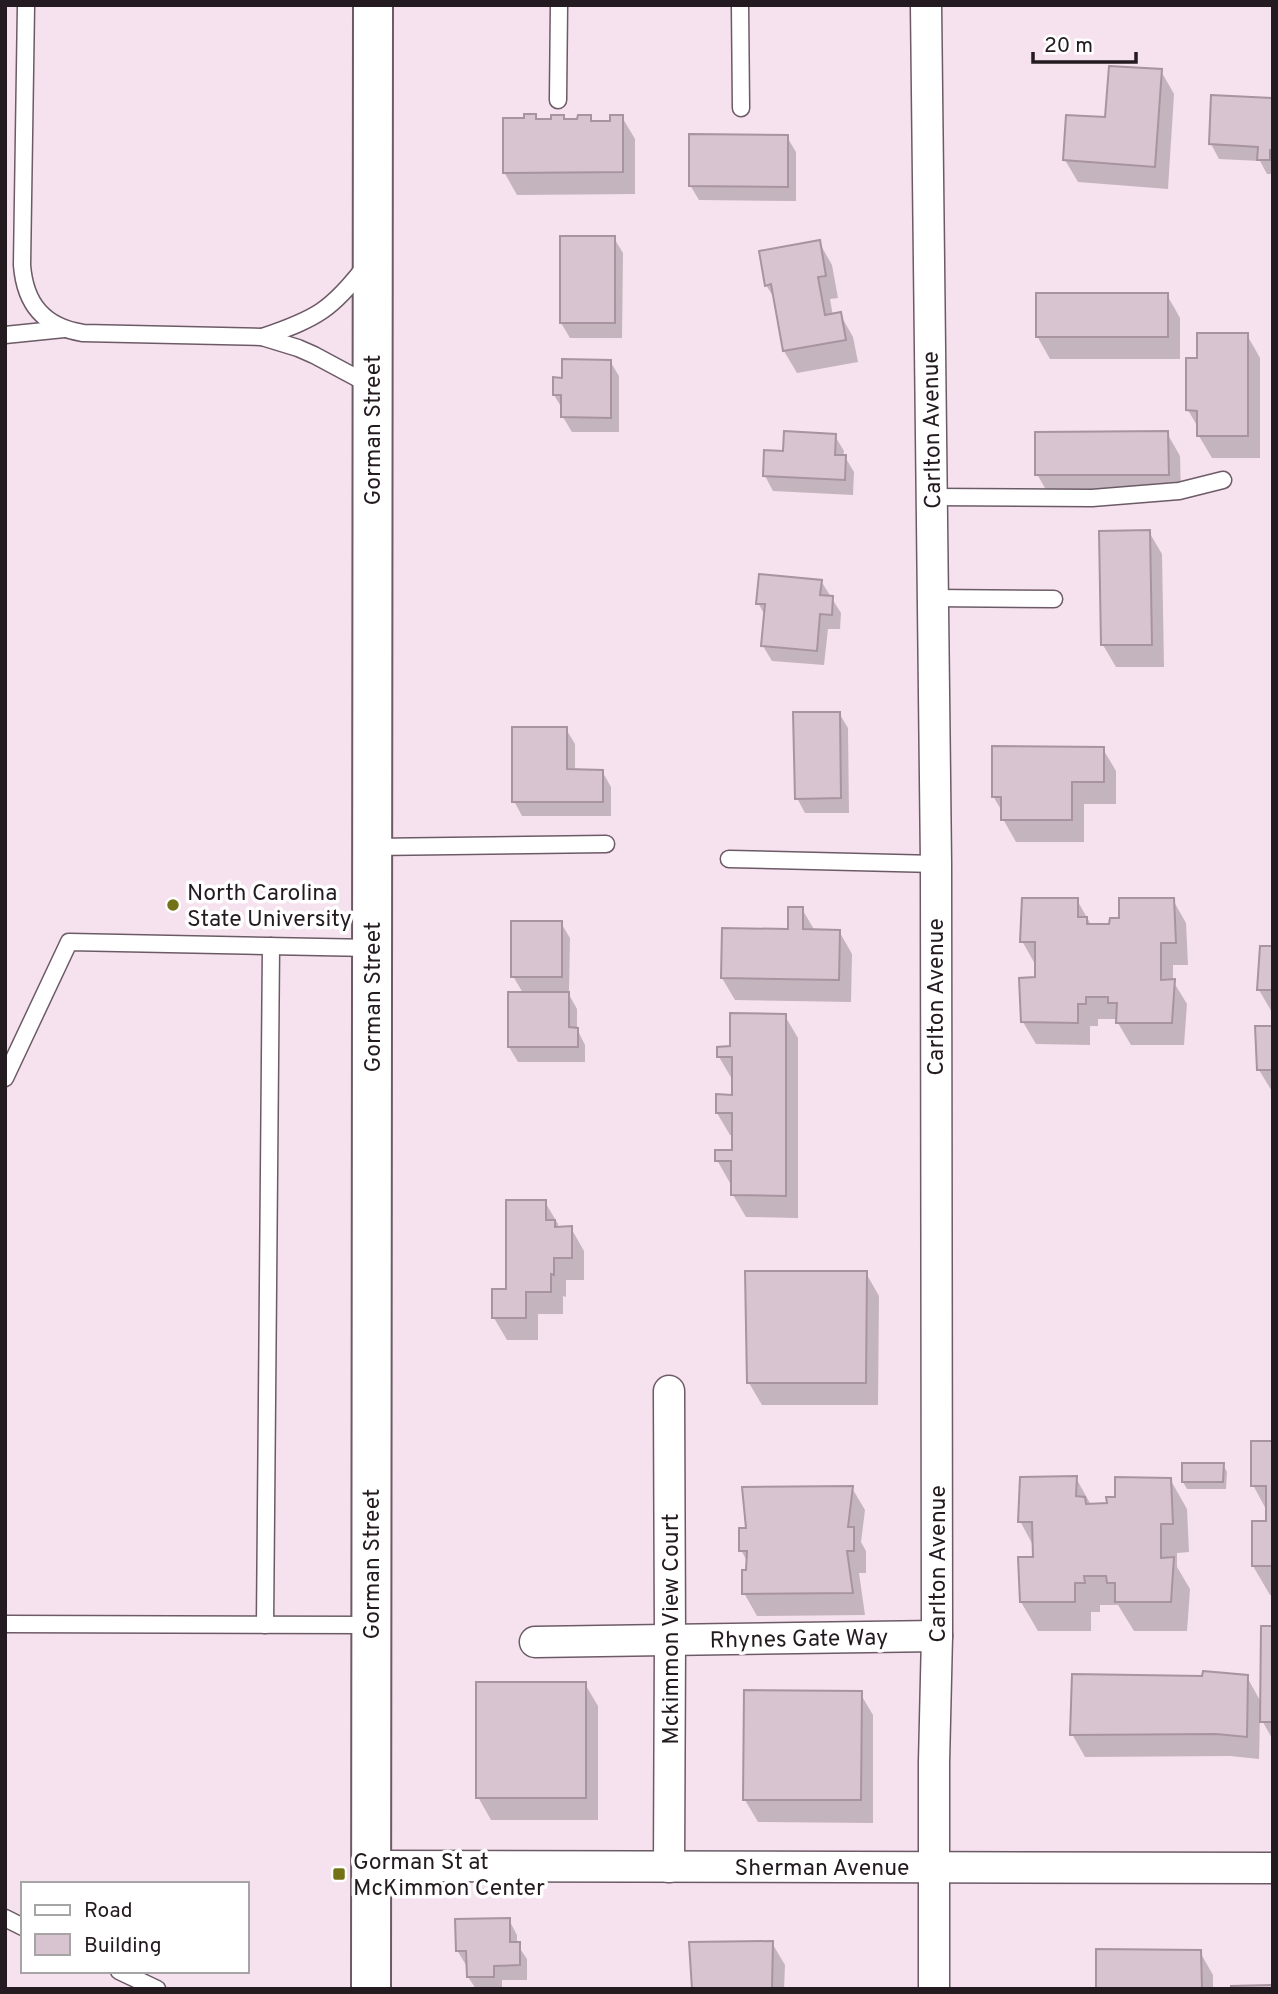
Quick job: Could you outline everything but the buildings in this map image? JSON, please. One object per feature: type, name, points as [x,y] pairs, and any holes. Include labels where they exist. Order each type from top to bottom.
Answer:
[{"type":"main road","name":"Gorman Street","points":[[371,1989],[373,5]]},
{"type":"street","name":"Carlton Avenue","points":[[926,5],[936,864],[937,1636],[934,1989]]},
{"type":"street","name":"Mckimmon View Court","points":[[669,1391],[669,1867]]},
{"type":"street","name":"Rhynes Gate Way","points":[[535,1642],[937,1636]]},
{"type":"street","name":"Sherman Avenue","points":[[372,1866],[1273,1868]]},
{"type":"lane","points":[[26,5],[23,275],[28,296],[35,307],[50,322],[65,329]]},
{"type":"lane","points":[[558,100],[559,5]]},
{"type":"lane","points":[[740,5],[741,108]]},
{"type":"lane","points":[[262,337],[307,321],[324,311],[373,257]]},
{"type":"lane","points":[[5,335],[65,329],[96,334],[262,337],[314,355],[372,386]]},
{"type":"lane","points":[[932,497],[1092,498],[1179,491],[1223,480]]},
{"type":"lane","points":[[932,598],[1054,599]]},
{"type":"lane","points":[[373,847],[606,844]]},
{"type":"lane","points":[[729,859],[936,864]]},
{"type":"lane","points":[[5,1078],[69,942],[372,948]]},
{"type":"lane","points":[[265,1625],[271,946]]},
{"type":"lane","points":[[5,1624],[371,1625]]},
{"type":"lane","points":[[5,1919],[21,1926]]},
{"type":"lane","points":[[123,1973],[157,1989]]},
{"type":"place","name":"North Carolina State University","points":[[173,905]]},
{"type":"place","name":"Gorman St at McKimmon Center","points":[[339,1874]]}]
